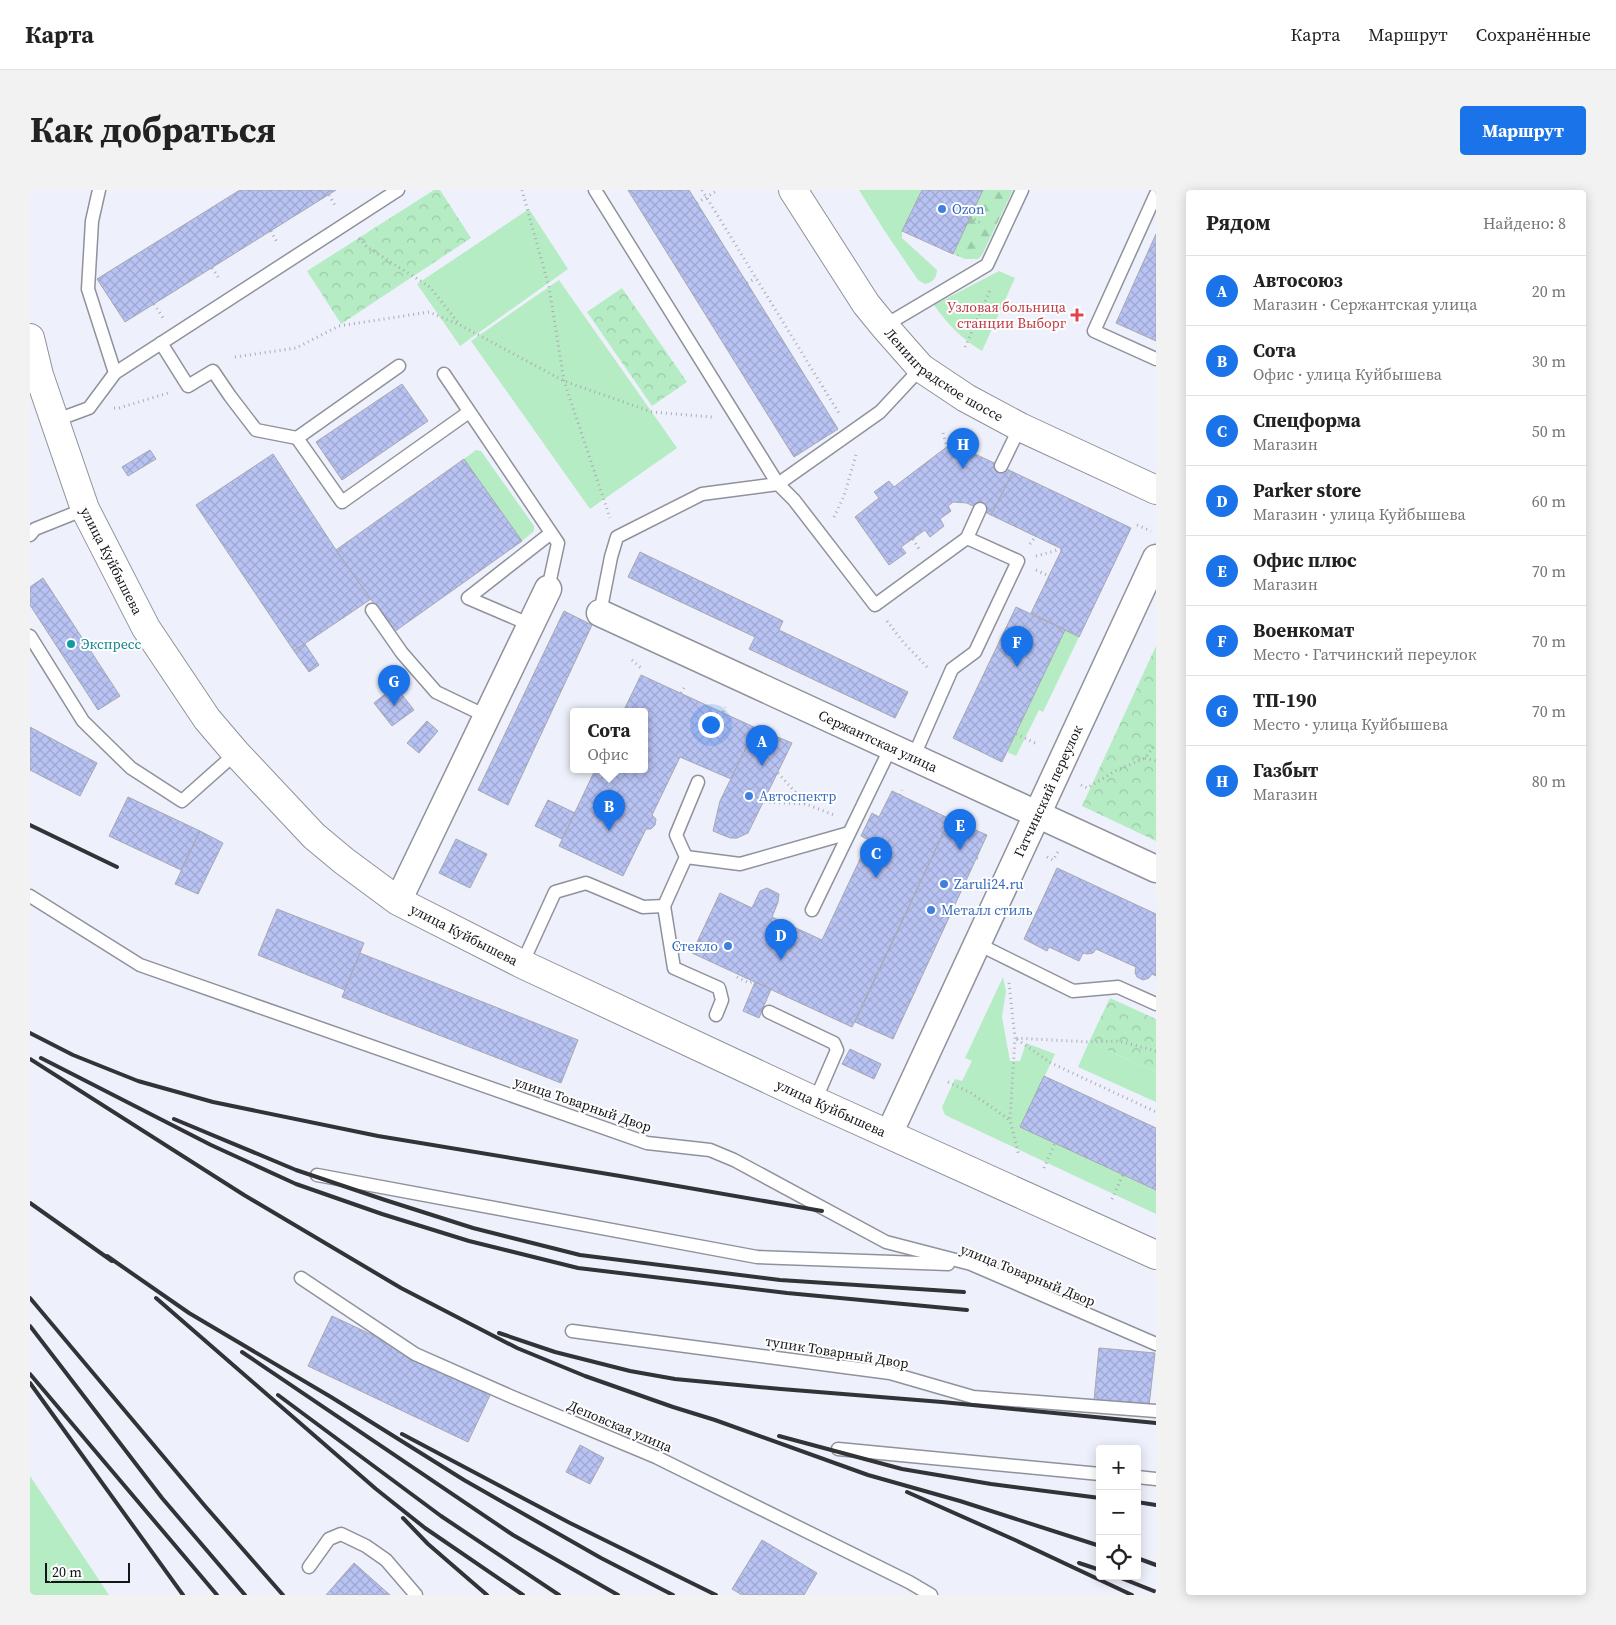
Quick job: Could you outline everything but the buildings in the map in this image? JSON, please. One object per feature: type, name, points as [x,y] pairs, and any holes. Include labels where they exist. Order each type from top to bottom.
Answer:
[{"type":"main road","name":"Ленинградское шоссе","points":[[793,190],[866,304],[922,368],[966,398],[1020,427],[1156,490]]},
{"type":"main road","name":"улица Куйбышева","points":[[30,338],[34,376],[54,421],[85,509],[95,533],[146,628],[207,719],[236,753],[314,836],[344,861],[398,901],[522,964],[1156,1255]]},
{"type":"street","name":"Гатчинский переулок","points":[[889,1134],[1156,558]]},
{"type":"street","points":[[398,901],[548,589]]},
{"type":"street","name":"Сержантская улица","points":[[600,613],[1156,869]]},
{"type":"lane","points":[[99,190],[92,221],[88,289],[115,373]]},
{"type":"lane","points":[[54,421],[89,408],[115,373],[398,190]]},
{"type":"lane","points":[[594,190],[778,484],[794,500],[875,605],[967,538],[980,510]]},
{"type":"lane","points":[[884,326],[987,264],[1022,190]]},
{"type":"lane","points":[[1156,194],[1094,331],[1156,359]]},
{"type":"lane","points":[[161,342],[188,386],[213,371],[256,430],[297,438],[342,502],[468,412]]},
{"type":"lane","points":[[297,438],[399,366]]},
{"type":"lane","points":[[600,613],[617,537],[702,494],[778,484],[885,408],[922,368]]},
{"type":"lane","points":[[444,374],[558,543],[548,589]]},
{"type":"lane","points":[[1001,466],[1020,427]]},
{"type":"lane","points":[[30,535],[36,529],[85,509]]},
{"type":"lane","points":[[531,626],[468,598],[551,533]]},
{"type":"lane","points":[[812,910],[852,828],[938,701],[952,669],[975,652],[1018,561],[967,538]]},
{"type":"lane","points":[[372,610],[402,653],[436,692],[486,716]]},
{"type":"lane","points":[[30,636],[83,720],[131,768],[182,801],[236,753]]},
{"type":"lane","points":[[698,782],[676,835],[686,858],[664,906],[674,968],[719,988],[722,1000],[716,1015]]},
{"type":"lane","points":[[686,858],[740,864],[852,828]]},
{"type":"lane","points":[[522,964],[555,892],[586,883],[643,906],[664,906]]},
{"type":"lane","name":"улица Товарный Двор","points":[[30,896],[140,965],[647,1143],[710,1150],[734,1160],[886,1242],[971,1264],[1156,1344]]},
{"type":"lane","points":[[978,944],[1073,991],[1118,987],[1156,1004]]},
{"type":"lane","points":[[769,1012],[834,1042],[837,1050],[816,1100]]},
{"type":"lane","points":[[317,1175],[757,1257],[971,1264]]},
{"type":"lane","name":"Деповская улица","points":[[301,1278],[415,1354],[656,1457],[909,1582],[931,1595]]},
{"type":"lane","name":"тупик Товарный Двор","points":[[572,1331],[890,1373],[974,1397],[1156,1411]]},
{"type":"lane","points":[[838,1449],[1096,1474]]},
{"type":"lane","points":[[1141,1477],[1156,1479]]},
{"type":"lane","points":[[310,1567],[329,1539],[341,1534],[366,1546],[386,1560],[416,1595]]},
{"type":"path","points":[[522,190],[549,287],[564,381],[617,537]]},
{"type":"path","points":[[702,190],[850,432],[857,453],[844,496],[822,536]]},
{"type":"path","points":[[697,203],[718,190]]},
{"type":"path","points":[[345,224],[367,247],[430,287],[460,325]]},
{"type":"path","points":[[965,347],[995,279],[987,264]]},
{"type":"path","points":[[748,283],[756,278]]},
{"type":"path","points":[[235,357],[296,348],[340,326],[430,312],[460,325],[564,381],[652,412],[737,418]]},
{"type":"path","points":[[89,408],[119,408],[188,386]]},
{"type":"path","points":[[943,433],[947,447]]},
{"type":"path","points":[[1137,525],[1156,533]]},
{"type":"path","points":[[875,605],[903,642],[930,671],[938,701]]},
{"type":"path","points":[[681,693],[684,688]]},
{"type":"path","points":[[723,712],[725,707]]},
{"type":"path","points":[[764,731],[766,726]]},
{"type":"path","points":[[1016,734],[1037,744]]},
{"type":"path","points":[[1087,788],[1117,770],[1145,758],[1156,744]]},
{"type":"path","points":[[1145,758],[1156,761]]},
{"type":"path","points":[[778,773],[806,804],[852,828]]},
{"type":"path","points":[[900,795],[902,790]]},
{"type":"path","points":[[764,802],[806,804]]},
{"type":"path","points":[[1006,958],[1015,1038],[1010,1120],[1019,1156]]},
{"type":"path","points":[[1015,1038],[1089,1042],[1119,1040],[1156,1051]]},
{"type":"path","points":[[1015,1038],[1051,1064],[1156,1112]]},
{"type":"path","points":[[948,1082],[972,1093],[1010,1120]]},
{"type":"path","points":[[1044,1168],[1055,1143]]},
{"type":"path","points":[[1112,1199],[1123,1175]]},
{"type":"green space","points":[[434,190],[440,190],[471,238],[341,324],[307,271]]},
{"type":"green space","points":[[859,190],[922,190],[902,231],[902,238],[937,270],[932,281],[925,284],[918,280]]},
{"type":"green space","points":[[983,190],[1013,190],[982,255],[978,259],[965,259],[953,254]]},
{"type":"green space","points":[[529,209],[568,269],[460,346],[417,284]]},
{"type":"green space","points":[[999,271],[1015,278],[982,351],[956,331],[934,305]]},
{"type":"green space","points":[[559,280],[677,448],[590,509],[471,341]]},
{"type":"green space","points":[[622,288],[687,382],[652,406],[587,312]]},
{"type":"green space","points":[[476,450],[481,451],[534,526],[534,531],[522,541],[464,459]]},
{"type":"green space","points":[[1065,630],[1079,637],[1043,712],[1039,710],[1016,756],[1007,752]]},
{"type":"green space","points":[[1156,646],[1156,841],[1082,806]]},
{"type":"green space","points":[[1003,977],[1006,991],[1002,1017],[1010,1061],[1020,1061],[1026,1043],[1055,1054],[1021,1127],[1156,1190],[1156,1214],[945,1115],[942,1107],[955,1079],[962,1081],[972,1061],[965,1058]]},
{"type":"green space","points":[[1110,998],[1156,1019],[1156,1072],[1089,1042]]},
{"type":"green space","points":[[1089,1042],[1156,1072],[1156,1102],[1078,1067]]},
{"type":"green space","points":[[30,1476],[109,1595],[30,1595]]},
{"type":"railway","points":[[30,825],[117,867]]},
{"type":"railway","points":[[30,1033],[73,1055],[138,1081],[213,1102],[378,1136],[822,1211]]},
{"type":"railway","points":[[41,1058],[211,1145],[296,1184],[382,1214],[469,1241],[578,1268],[787,1293],[967,1310]]},
{"type":"railway","points":[[30,1059],[244,1195],[401,1288],[517,1348],[585,1376],[868,1475],[960,1501],[1096,1545]]},
{"type":"railway","points":[[174,1119],[296,1170],[385,1200],[473,1228],[580,1255],[780,1280],[964,1292]]},
{"type":"railway","points":[[30,1203],[112,1261]]},
{"type":"railway","points":[[107,1256],[189,1313],[331,1397],[464,1480],[601,1558],[673,1595]]},
{"type":"railway","points":[[30,1298],[205,1506],[283,1595]]},
{"type":"railway","points":[[156,1298],[376,1489],[425,1528],[523,1595]]},
{"type":"railway","points":[[30,1326],[162,1498],[245,1595]]},
{"type":"railway","points":[[499,1333],[555,1352],[630,1371],[675,1379],[1156,1423]]},
{"type":"railway","points":[[242,1352],[513,1535],[618,1595]]},
{"type":"railway","points":[[30,1374],[217,1595]]},
{"type":"railway","points":[[30,1383],[183,1595]]},
{"type":"railway","points":[[278,1395],[441,1516],[559,1595]]},
{"type":"railway","points":[[402,1434],[570,1523],[716,1595]]},
{"type":"railway","points":[[779,1436],[902,1469],[991,1484],[1096,1497]]},
{"type":"railway","points":[[907,1492],[1132,1595]]},
{"type":"railway","points":[[1141,1503],[1156,1505]]},
{"type":"railway","points":[[403,1518],[428,1544],[487,1595]]},
{"type":"railway","points":[[1141,1559],[1156,1565]]},
{"type":"railway","points":[[1079,1563],[1096,1569]]},
{"type":"railway","points":[[1126,1580],[1156,1592]]},
{"type":"place","name":"Ozon","points":[[942,209]]},
{"type":"place","name":"Узловая больница станции Выборг","points":[[1077,315]]},
{"type":"place","name":"Газбыт","points":[[963,469]]},
{"type":"place","name":"Экспресс","points":[[71,644]]},
{"type":"place","name":"Военкомат","points":[[1017,667]]},
{"type":"place","name":"ТП-190","points":[[394,706]]},
{"type":"place","name":"Автосоюз","points":[[762,766]]},
{"type":"place","name":"Автоспектр","points":[[749,796]]},
{"type":"place","name":"Сота","points":[[609,831]]},
{"type":"place","name":"Офис плюс","points":[[960,850]]},
{"type":"place","name":"Спецформа","points":[[876,878]]},
{"type":"place","name":"Zaruli24.ru","points":[[944,884]]},
{"type":"place","name":"Металл стиль","points":[[931,910]]},
{"type":"place","name":"Стекло","points":[[728,946]]},
{"type":"place","name":"Parker store","points":[[781,960]]}]
